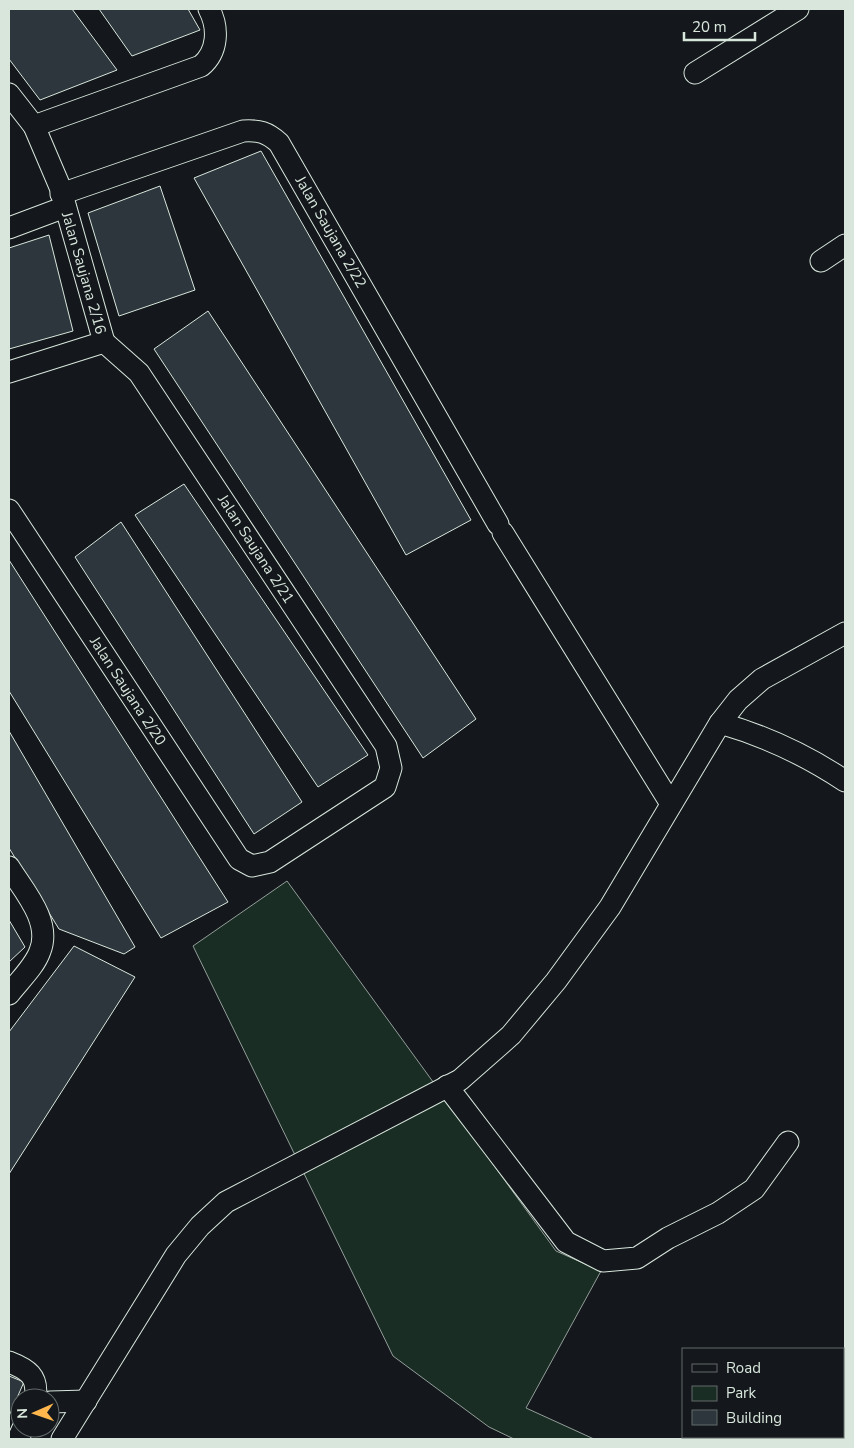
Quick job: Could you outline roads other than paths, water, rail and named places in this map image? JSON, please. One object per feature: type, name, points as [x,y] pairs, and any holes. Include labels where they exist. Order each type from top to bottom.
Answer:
[{"type":"street","points":[[36,130],[201,66],[210,58],[214,48],[215,31],[213,17],[208,9]]},
{"type":"street","points":[[695,73],[798,9]]},
{"type":"street","name":"Jalan Saujana 2/16","points":[[9,94],[36,130],[62,196],[104,342],[9,372]]},
{"type":"street","name":"Jalan Saujana 2/22","points":[[62,196],[243,131],[258,130],[270,134],[279,142],[500,528],[672,804]]},
{"type":"street","points":[[9,228],[62,196]]},
{"type":"street","points":[[821,261],[845,245]]},
{"type":"street","name":"Jalan Saujana 2/21","points":[[104,342],[140,373],[386,746],[391,768],[385,787],[270,862],[252,866]]},
{"type":"street","name":"Jalan Saujana 2/20","points":[[9,510],[239,859],[252,866]]},
{"type":"street","points":[[62,1439],[176,1255],[200,1226],[226,1202],[460,1080],[511,1035],[556,981],[610,907],[720,723],[738,700],[762,679],[845,633]]},
{"type":"street","points":[[720,723],[749,731],[810,758],[845,781]]},
{"type":"street","points":[[9,867],[37,912],[43,939],[40,952],[9,994]]},
{"type":"street","points":[[447,1086],[566,1242],[603,1261],[637,1258],[668,1238],[718,1213],[754,1189],[788,1142]]},
{"type":"street","points":[[9,1362],[26,1368],[35,1388]]},
{"type":"street","points":[[60,1402],[86,1401]]}]
